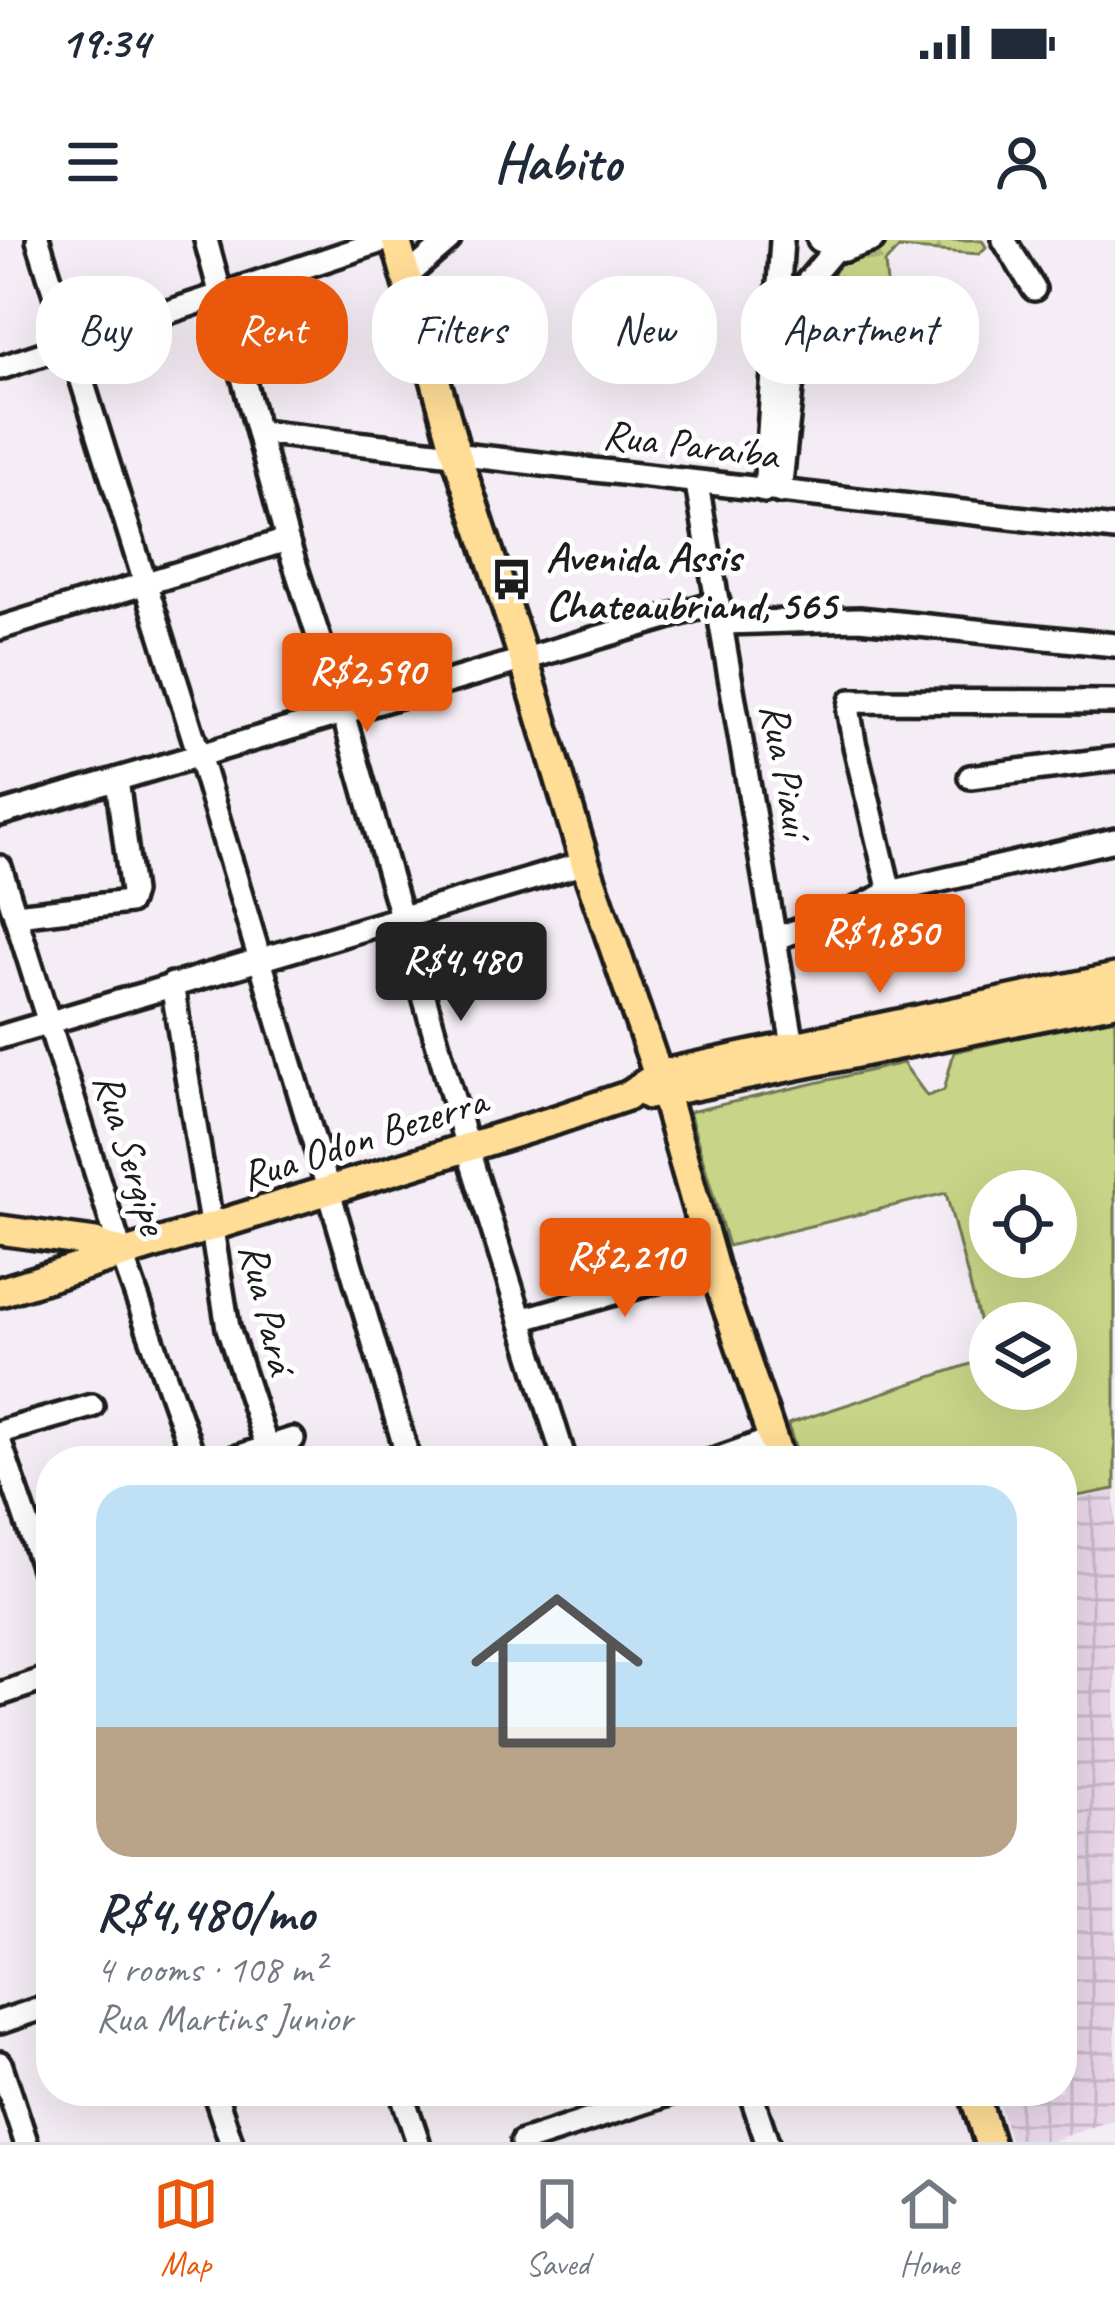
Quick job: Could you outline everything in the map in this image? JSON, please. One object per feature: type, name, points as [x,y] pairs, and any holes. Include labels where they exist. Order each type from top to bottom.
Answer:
[{"type":"main road","points":[[387,241],[404,276]]},
{"type":"main road","points":[[436,384],[585,863],[661,1085],[713,1265],[776,1446]]},
{"type":"main road","points":[[794,1057],[1115,978]]},
{"type":"main road","points":[[794,1057],[1115,1001]]},
{"type":"main road","name":"Rua Odon Bezerra","points":[[0,1292],[108,1247],[211,1230],[661,1085],[794,1057]]},
{"type":"main road","points":[[0,1230],[108,1247]]},
{"type":"main road","points":[[978,2106],[989,2142]]},
{"type":"street","points":[[38,240],[50,276]]},
{"type":"street","points":[[206,240],[216,276]]},
{"type":"street","points":[[407,276],[448,240]]},
{"type":"street","points":[[772,491],[782,240]]},
{"type":"street","points":[[772,491],[802,288],[828,244],[861,247],[873,240]]},
{"type":"street","points":[[1004,240],[1034,289]]},
{"type":"street","points":[[280,276],[387,241]]},
{"type":"street","points":[[0,368],[36,356]]},
{"type":"street","points":[[84,384],[405,1446]]},
{"type":"street","points":[[246,384],[287,540],[343,713],[467,1147],[560,1446]]},
{"type":"street","name":"Rua Paraíba","points":[[259,431],[1115,529]]},
{"type":"street","name":"Rua Piauí","points":[[697,484],[794,1057]]},
{"type":"street","points":[[0,628],[287,540]]},
{"type":"street","points":[[0,814],[524,660],[721,613],[860,619],[1115,644]]},
{"type":"street","points":[[890,892],[854,742],[851,701],[1115,702]]},
{"type":"street","points":[[970,777],[1115,759]]},
{"type":"street","points":[[16,915],[129,902],[132,892],[117,780]]},
{"type":"street","points":[[776,938],[844,915],[890,892],[1115,840]]},
{"type":"street","points":[[0,1037],[585,863]]},
{"type":"street","name":"Rua Sergipe","points":[[0,868],[49,1022],[108,1247],[187,1446]]},
{"type":"street","name":"Rua Pará","points":[[172,984],[232,1345],[263,1435]]},
{"type":"street","points":[[521,1320],[713,1265]]},
{"type":"street","points":[[0,1432],[92,1406]]},
{"type":"street","points":[[270,1446],[292,1439]]},
{"type":"street","points":[[0,1444],[36,1548]]},
{"type":"street","points":[[0,1694],[36,1682]]},
{"type":"street","points":[[0,2022],[36,2010]]},
{"type":"street","points":[[0,2063],[26,2142]]},
{"type":"street","points":[[219,2106],[231,2142]]},
{"type":"street","points":[[406,2106],[418,2142]]},
{"type":"street","points":[[522,2142],[632,2106]]},
{"type":"street","points":[[755,2106],[766,2142]]},
{"type":"shaded area","points":[[1115,1491],[1115,2119],[1049,2142],[1011,2142],[1000,2106],[1077,2106],[1077,1500]]},
{"type":"green space","points":[[878,240],[982,240],[986,247],[979,254],[899,248],[885,263],[886,276],[834,276],[830,267],[836,257]]},
{"type":"green space","points":[[1115,1016],[1115,1489],[1077,1496],[1077,1446],[795,1446],[788,1424],[969,1365],[969,1410],[1077,1410],[1077,1302],[974,1302],[946,1193],[728,1246],[689,1112],[903,1063],[927,1096],[944,1090],[954,1052]]},
{"type":"place","name":"Avenida Assis Chateaubriand, 565","points":[[512,580]]}]
